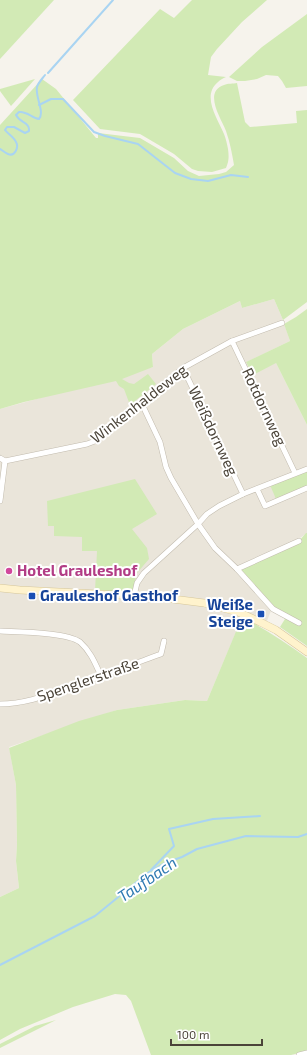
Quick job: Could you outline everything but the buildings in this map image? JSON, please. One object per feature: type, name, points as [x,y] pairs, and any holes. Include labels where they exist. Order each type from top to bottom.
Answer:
[{"type":"main road","points":[[0,588],[164,598],[204,603],[238,612],[276,630],[307,652]]},
{"type":"street","name":"Winkenhaldeweg","points":[[0,501],[3,460],[87,444],[95,441],[183,368],[232,341],[282,323]]},
{"type":"street","name":"Rotdornweg","points":[[232,341],[295,473]]},
{"type":"street","name":"Weißdornweg","points":[[183,368],[243,494]]},
{"type":"street","points":[[141,402],[160,442],[166,467],[171,478],[198,524],[215,548],[237,569],[273,609],[299,623]]},
{"type":"street","points":[[134,596],[137,583],[144,573],[207,514],[243,494],[307,469]]},
{"type":"street","points":[[257,489],[265,506],[307,488]]},
{"type":"street","points":[[237,569],[299,542]]},
{"type":"street","points":[[0,630],[61,635],[79,641],[92,656],[101,676]]},
{"type":"street","name":"Spenglerstraße","points":[[0,704],[17,703],[36,698],[161,654],[164,640]]},
{"type":"street","points":[[299,1055],[307,1053]]},
{"type":"shaded area","points":[[274,299],[290,341],[247,362],[276,363],[307,425],[307,533],[297,540],[234,569],[271,611],[266,623],[244,613],[207,701],[185,700],[117,710],[9,747],[16,785],[16,861],[19,888],[0,897],[0,409],[153,367],[152,354],[183,329],[240,301],[242,308]]},
{"type":"green space","points":[[0,0],[54,0],[0,59]]},
{"type":"green space","points":[[192,0],[267,0],[242,22],[211,57],[208,75],[226,77],[213,88],[211,101],[212,108],[224,134],[229,157],[226,168],[212,172],[192,169],[174,154],[140,134],[100,129],[73,100],[160,9],[174,18]]},
{"type":"green space","points":[[307,14],[307,86],[286,88],[278,76],[266,75],[257,79],[245,81],[237,81],[229,77],[262,47]]},
{"type":"green space","points":[[35,79],[11,106],[0,91],[0,89]]},
{"type":"green space","points":[[42,79],[56,89],[96,138],[98,138],[98,133],[140,138],[174,158],[188,171],[199,176],[226,172],[234,165],[226,131],[215,106],[215,93],[218,88],[226,84],[237,83],[245,122],[250,127],[297,123],[296,111],[307,110],[307,302],[283,320],[274,299],[242,308],[240,301],[183,329],[152,354],[153,367],[122,379],[134,384],[148,374],[156,384],[130,405],[124,389],[119,386],[116,381],[0,409],[0,125]]},
{"type":"green space","points":[[307,309],[307,425],[276,363],[253,375],[246,362],[290,341],[284,324]]},
{"type":"green space","points":[[307,471],[307,486],[276,499],[270,485]]},
{"type":"green space","points":[[135,479],[157,514],[132,529],[147,548],[149,559],[137,573],[132,593],[95,591],[97,551],[82,551],[82,537],[54,536],[54,526],[48,526],[47,501]]},
{"type":"green space","points":[[306,533],[307,646],[280,627],[285,619],[241,570],[299,541]]},
{"type":"green space","points":[[242,617],[275,636],[307,658],[307,1051],[291,1055],[151,1055],[131,1001],[126,995],[115,994],[73,1007],[20,1029],[0,1040],[0,897],[19,888],[16,861],[16,785],[9,748],[79,721],[117,710],[185,700],[207,701]]},
{"type":"green space","points":[[56,1020],[0,1048],[0,1044],[35,1026]]},
{"type":"waterway","points":[[48,73],[113,0]]},
{"type":"waterway","points":[[0,149],[10,155],[17,149],[15,140],[5,130],[7,127],[14,127],[25,133],[29,131],[28,126],[16,115],[19,112],[39,119],[41,116],[37,87],[45,75]]},
{"type":"waterway","points":[[39,105],[51,99],[63,99],[94,132],[138,144],[175,173],[191,179],[208,181],[231,175],[248,177]]},
{"type":"waterway","points":[[151,870],[174,846],[169,829],[213,819],[260,816]]},
{"type":"waterway","name":"Taufbach","points":[[0,965],[95,916],[149,872],[165,863],[182,857],[197,849],[246,836],[298,837],[307,834]]},
{"type":"place","name":"Hotel Grauleshof","points":[[9,571]]},
{"type":"place","name":"Grauleshof Gasthof","points":[[32,596]]},
{"type":"place","name":"Weiße Steige","points":[[261,614]]}]
